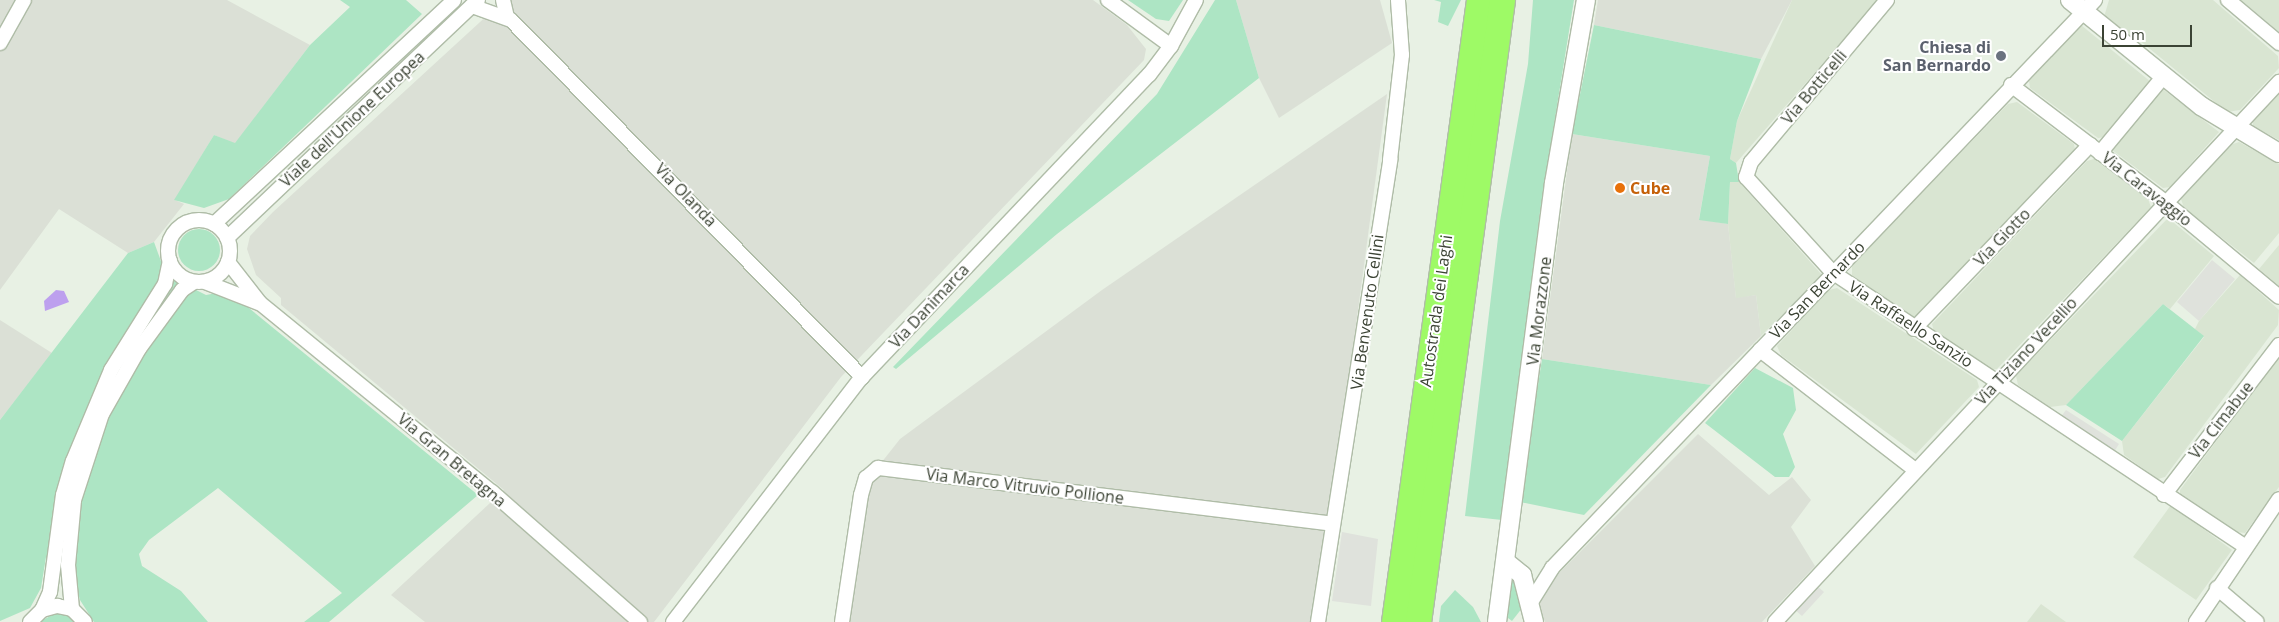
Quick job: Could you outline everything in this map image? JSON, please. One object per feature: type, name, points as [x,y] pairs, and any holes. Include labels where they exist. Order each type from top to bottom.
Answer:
[{"type":"highway","name":"Autostrada dei Laghi","points":[[1394,622],[1479,0]]},
{"type":"highway","name":"Autostrada dei Laghi","points":[[1418,622],[1502,0]]},
{"type":"street","points":[[0,43],[24,0]]},
{"type":"street","name":"Viale dell'Unione Europea","points":[[214,224],[454,0]]},
{"type":"street","points":[[503,0],[507,17]]},
{"type":"street","points":[[1108,0],[1171,46]]},
{"type":"street","name":"Via Danimarca","points":[[674,622],[862,377],[1171,46],[1196,0]]},
{"type":"street","name":"Via Benvenuto Cellini","points":[[1318,622],[1390,160],[1402,55],[1398,0]]},
{"type":"street","name":"Via Morazzone","points":[[1497,622],[1554,183],[1586,0]]},
{"type":"street","name":"Via Botticelli","points":[[1746,177],[1751,162],[1887,0]]},
{"type":"street","points":[[2228,0],[2279,43]]},
{"type":"street","name":"Viale dell'Unione Europea","points":[[227,238],[475,3]]},
{"type":"street","name":"Via Olanda","points":[[475,3],[507,17],[862,377]]},
{"type":"street","points":[[2082,4],[2163,77],[2236,127],[2279,153]]},
{"type":"street","name":"Via San Bernardo","points":[[1530,602],[1552,568],[2011,85],[2082,4]]},
{"type":"street","name":"Via Giotto","points":[[1914,329],[2095,149],[2163,77]]},
{"type":"street","name":"Via Tiziano Vecellio","points":[[1775,622],[1914,469],[2000,382],[2165,202],[2279,82]]},
{"type":"street","name":"Via Caravaggio","points":[[2011,85],[2165,202],[2279,298]]},
{"type":"street","name":"Via Raffaello Sanzio","points":[[1746,177],[1832,272],[1914,329],[2000,382],[2164,495],[2246,547]]},
{"type":"street","points":[[30,622],[42,610],[50,592],[63,495],[76,452],[119,355],[165,284],[170,261],[168,249],[179,227],[202,220],[214,224],[227,238],[228,262],[215,278],[199,282],[182,290],[150,333],[102,414],[74,500],[68,565],[72,609]]},
{"type":"street","points":[[170,261],[184,278],[199,282]]},
{"type":"street","name":"Via Gran Bretagna","points":[[228,262],[260,303],[486,487],[640,622]]},
{"type":"street","name":"Via Gran Bretagna","points":[[199,282],[260,303]]},
{"type":"street","name":"Via Cimabue","points":[[2164,495],[2279,346]]},
{"type":"street","points":[[1760,350],[1914,469]]},
{"type":"street","name":"Via Marco Vitruvio Pollione","points":[[842,622],[861,495],[866,478],[878,468],[1332,524]]},
{"type":"street","points":[[2196,622],[2279,499]]},
{"type":"street","points":[[1506,562],[1522,575],[1534,622]]},
{"type":"street","points":[[1522,575],[1552,568]]},
{"type":"street","points":[[2218,588],[2257,622]]},
{"type":"street","points":[[42,610],[57,606],[72,609],[85,622]]},
{"type":"shaded area","points":[[0,0],[227,0],[310,45],[235,144],[214,135],[175,200],[184,204],[154,242],[128,253],[59,209],[0,290]]},
{"type":"shaded area","points":[[504,0],[1093,0],[1127,25],[1146,49],[1144,60],[841,377],[654,622],[425,622],[391,595],[504,490],[281,305],[281,298],[256,275],[247,249],[250,236],[273,212]]},
{"type":"shaded area","points":[[1236,0],[1380,0],[1392,43],[1279,118],[1259,78]]},
{"type":"shaded area","points":[[1598,0],[1792,0],[1761,59],[1594,25]]},
{"type":"shaded area","points":[[1792,0],[1878,0],[1736,163],[1730,159],[1737,121]]},
{"type":"shaded area","points":[[2109,0],[2213,0],[2278,56],[2279,68],[2240,110],[2227,112],[2139,40],[2134,41],[2104,17]]},
{"type":"shaded area","points":[[2241,0],[2279,0],[2279,32]]},
{"type":"shaded area","points":[[2081,25],[2151,82],[2105,137],[2098,138],[2030,88],[2029,81]]},
{"type":"shaded area","points":[[2160,87],[2219,132],[2170,187],[2163,188],[2112,150]]},
{"type":"shaded area","points":[[2279,90],[2279,140],[2253,126],[2253,118]]},
{"type":"shaded area","points":[[1387,94],[1316,622],[849,622],[870,477],[900,439],[1102,290]]},
{"type":"shaded area","points":[[2017,102],[2074,144],[2075,150],[1917,316],[1909,318],[1852,275],[1852,265],[2008,104]]},
{"type":"shaded area","points":[[1572,134],[1710,156],[1699,219],[1728,224],[1736,298],[1756,295],[1761,336],[1711,385],[1542,359]]},
{"type":"shaded area","points":[[2239,142],[2279,164],[2279,233],[2254,263],[2184,208],[2181,199],[2230,145]]},
{"type":"shaded area","points":[[2094,159],[2148,199],[2151,207],[1997,369],[1989,370],[1935,335],[1932,324],[2087,161]]},
{"type":"shaded area","points":[[1730,182],[1739,182],[1822,275],[1761,336],[1756,295],[1736,299],[1728,224]]},
{"type":"shaded area","points":[[2168,218],[2214,256],[2170,309],[2163,304],[2066,405],[2050,407],[2018,385],[2016,376]]},
{"type":"shaded area","points":[[2279,245],[2279,286],[2259,269]]},
{"type":"shaded area","points":[[2212,260],[2235,279],[2199,321],[2177,302]]},
{"type":"shaded area","points":[[2240,275],[2279,310],[2278,325],[2165,477],[2158,479],[2124,455],[2122,441],[2204,337],[2195,329],[2199,321]]},
{"type":"shaded area","points":[[1837,288],[1977,380],[1979,387],[1916,454],[1781,355],[1777,346],[1829,290]]},
{"type":"shaded area","points":[[56,290],[64,291],[69,302],[45,311],[44,301]]},
{"type":"shaded area","points":[[0,320],[52,353],[0,420]]},
{"type":"shaded area","points":[[2279,357],[2279,487],[2245,533],[2237,532],[2180,497],[2180,490]]},
{"type":"shaded area","points":[[2066,410],[2119,444],[2114,452],[2060,418]]},
{"type":"shaded area","points":[[1698,434],[1769,495],[1792,477],[1811,500],[1791,527],[1815,566],[1762,622],[1545,622],[1538,606],[1542,590]]},
{"type":"shaded area","points":[[2171,505],[2232,550],[2196,600],[2133,557]]},
{"type":"shaded area","points":[[1342,532],[1378,539],[1371,606],[1332,601]]},
{"type":"shaded area","points":[[1816,585],[1824,592],[1802,616],[1794,609]]},
{"type":"shaded area","points":[[2041,604],[2066,622],[2027,622]]},
{"type":"green space","points":[[340,0],[406,0],[422,14],[229,199],[204,208],[174,200],[214,135],[235,143],[310,45],[350,7]]},
{"type":"green space","points":[[1128,0],[1183,0],[1169,21],[1156,19]]},
{"type":"green space","points":[[1215,0],[1236,0],[1259,78],[1057,234],[896,369],[893,367],[1157,94]]},
{"type":"green space","points":[[1434,0],[1461,0],[1448,26],[1438,22],[1441,2]]},
{"type":"green space","points":[[1533,0],[1574,0],[1540,212],[1502,520],[1465,516],[1500,221],[1528,64]]},
{"type":"green space","points":[[1594,25],[1761,59],[1737,121],[1730,159],[1736,163],[1739,182],[1730,182],[1728,224],[1699,220],[1710,156],[1572,134]]},
{"type":"green space","points":[[199,229],[214,235],[220,250],[214,265],[199,271],[184,265],[178,250],[184,235]]},
{"type":"green space","points":[[154,242],[166,275],[206,295],[228,291],[478,495],[329,622],[304,622],[342,593],[218,488],[149,540],[139,554],[142,566],[181,591],[208,622],[94,622],[80,600],[73,575],[46,557],[41,588],[30,608],[0,621],[0,420],[128,253]]},
{"type":"green space","points":[[2163,304],[2204,336],[2122,441],[2066,405]]},
{"type":"green space","points":[[1542,359],[1711,385],[1584,515],[1520,502]]},
{"type":"green space","points":[[1755,368],[1793,388],[1796,410],[1783,434],[1795,467],[1789,477],[1775,477],[1705,423]]},
{"type":"green space","points":[[1515,576],[1526,603],[1512,621],[1504,615],[1509,580]]},
{"type":"green space","points":[[1455,590],[1473,607],[1481,622],[1439,622],[1441,606]]},
{"type":"green space","points":[[56,613],[70,616],[78,622],[39,622]]},
{"type":"place","name":"Chiesa di San Bernardo","points":[[2001,56]]},
{"type":"place","name":"Cube","points":[[1620,188]]}]
